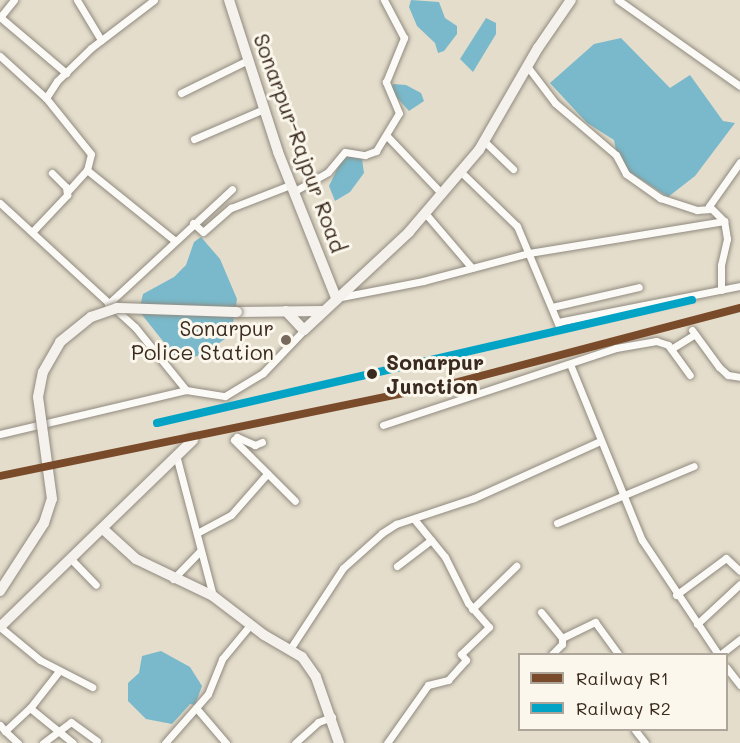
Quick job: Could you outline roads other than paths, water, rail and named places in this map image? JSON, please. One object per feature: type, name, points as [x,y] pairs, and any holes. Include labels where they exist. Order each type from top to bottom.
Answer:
[{"type":"main road","name":"Sonarpur-Rajpur Road","points":[[230,0],[291,189],[336,298]]},
{"type":"main road","points":[[286,311],[304,330],[425,213],[485,142],[527,66],[570,0]]},
{"type":"main road","points":[[0,591],[36,537],[50,505],[51,476],[38,397],[43,372],[60,342],[91,317],[117,308],[237,312],[322,311]]},
{"type":"main road","points":[[0,627],[193,440]]},
{"type":"main road","points":[[103,529],[136,559],[172,579],[213,596],[290,649],[311,667],[332,717],[339,743]]},
{"type":"street","points":[[14,0],[0,17],[66,73]]},
{"type":"street","points":[[77,0],[101,40]]},
{"type":"street","points":[[46,98],[66,73],[101,40],[154,0]]},
{"type":"street","points":[[193,223],[202,232],[231,208],[291,189],[328,172],[345,152],[371,154],[387,136],[399,108],[388,93],[386,82],[404,38],[384,0]]},
{"type":"street","points":[[618,0],[740,86]]},
{"type":"street","points":[[0,56],[46,98],[91,154],[87,170],[68,191],[64,201],[33,231]]},
{"type":"street","points":[[182,93],[248,60]]},
{"type":"street","points":[[527,66],[555,103],[616,155],[626,174],[660,198],[697,210],[711,209]]},
{"type":"street","points":[[194,139],[264,109]]},
{"type":"street","points":[[387,136],[442,194]]},
{"type":"street","points":[[485,142],[513,170]]},
{"type":"street","points":[[721,290],[721,265],[727,239],[724,221],[711,209],[710,199],[740,162]]},
{"type":"street","points":[[87,170],[174,240]]},
{"type":"street","points":[[462,172],[517,226],[559,324],[740,286]]},
{"type":"street","points":[[52,174],[68,191]]},
{"type":"street","points":[[108,304],[174,240],[232,189]]},
{"type":"street","points":[[0,203],[33,231],[159,352],[186,390]]},
{"type":"street","points":[[425,213],[472,268]]},
{"type":"street","points":[[336,298],[529,253],[724,221]]},
{"type":"street","points":[[552,307],[639,287]]},
{"type":"street","points":[[0,434],[186,390],[219,397],[235,392],[263,373],[304,330]]},
{"type":"street","points":[[671,349],[694,332],[718,367],[728,375],[740,377],[740,383]]},
{"type":"street","points":[[383,424],[570,364],[656,340],[671,349],[690,375]]},
{"type":"street","points":[[570,364],[642,540],[676,595],[719,653]]},
{"type":"street","points":[[262,442],[255,445],[237,437],[234,440],[295,501]]},
{"type":"street","points":[[290,649],[343,568],[382,533],[474,498],[600,441]]},
{"type":"street","points":[[176,455],[213,596]]},
{"type":"street","points":[[557,523],[694,466]]},
{"type":"street","points":[[197,533],[231,515],[267,474]]},
{"type":"street","points":[[387,743],[428,685],[448,680],[466,660],[461,654],[489,627],[472,609],[445,557],[414,519]]},
{"type":"street","points":[[396,566],[431,540]]},
{"type":"street","points":[[172,579],[200,550]]},
{"type":"street","points":[[70,558],[96,585]]},
{"type":"street","points":[[676,595],[726,558],[740,571]]},
{"type":"street","points":[[472,609],[516,566]]},
{"type":"street","points":[[696,624],[740,584]]},
{"type":"street","points":[[541,612],[562,638],[562,644],[553,653]]},
{"type":"street","points":[[562,638],[595,622],[617,653]]},
{"type":"street","points":[[165,743],[208,694],[222,659],[251,624]]},
{"type":"street","points":[[0,627],[59,671],[92,687]]},
{"type":"street","points":[[721,653],[740,639]]},
{"type":"street","points":[[728,670],[740,685]]},
{"type":"street","points":[[18,743],[3,728],[30,708],[59,671]]},
{"type":"street","points":[[30,708],[73,743]]},
{"type":"street","points":[[197,709],[226,743]]},
{"type":"street","points":[[295,743],[318,722],[332,717]]},
{"type":"street","points":[[43,743],[56,730],[71,722],[97,741]]},
{"type":"water","points":[[411,0],[439,2],[445,18],[457,26],[457,34],[444,51],[438,53],[435,43],[417,26],[409,7]]},
{"type":"water","points":[[486,18],[496,23],[496,34],[473,72],[460,59]]},
{"type":"water","points":[[621,38],[670,88],[690,75],[723,121],[735,123],[695,176],[668,197],[625,169],[618,161],[614,140],[587,123],[550,83],[594,44]]},
{"type":"water","points":[[393,84],[406,85],[421,93],[424,101],[409,111],[391,91]]},
{"type":"water","points":[[344,155],[362,159],[364,173],[350,192],[335,201],[329,186]]},
{"type":"water","points":[[201,237],[220,259],[237,299],[231,335],[201,355],[185,359],[174,355],[139,311],[143,294],[174,277],[186,265],[194,242]]},
{"type":"water","points":[[161,651],[190,667],[202,686],[195,705],[190,704],[172,724],[146,719],[128,701],[128,683],[139,673],[142,656]]},
{"type":"rail line","name":"R2","points":[[157,423],[692,300]]},
{"type":"rail line","name":"R1","points":[[0,476],[450,384],[740,308]]},
{"type":"place","name":"Sonarpur Police Station","points":[[286,340]]},
{"type":"place","name":"Sonarpur Junction","points":[[372,374]]}]
